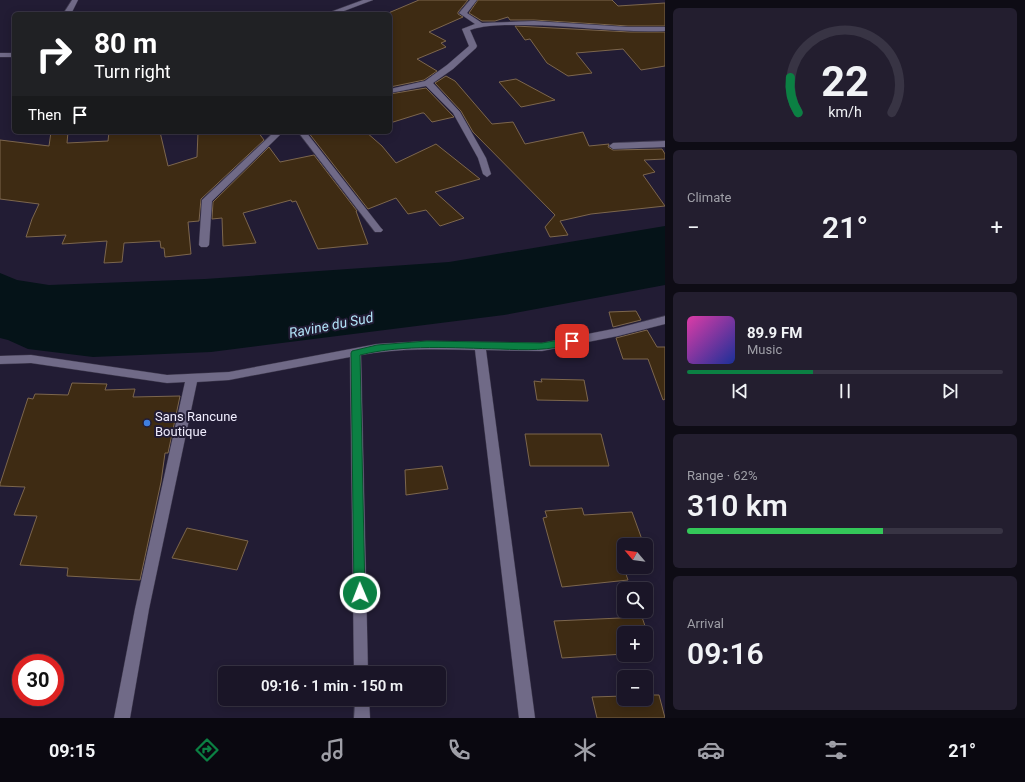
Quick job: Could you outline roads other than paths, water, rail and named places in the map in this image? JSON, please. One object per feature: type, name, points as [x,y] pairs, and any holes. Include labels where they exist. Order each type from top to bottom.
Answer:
[{"type":"street","points":[[68,12],[75,0]]},
{"type":"street","points":[[335,12],[370,0]]},
{"type":"street","points":[[474,0],[463,13],[479,24]]},
{"type":"street","points":[[392,91],[428,83],[450,67],[473,46],[466,29],[479,24],[545,23],[648,30],[665,29]]},
{"type":"street","points":[[0,55],[12,55]]},
{"type":"street","points":[[428,83],[456,112],[482,158],[487,174]]},
{"type":"street","points":[[204,245],[207,200],[277,134]]},
{"type":"street","points":[[304,134],[378,230]]},
{"type":"street","points":[[613,146],[665,144]]},
{"type":"street","points":[[0,360],[31,359],[167,379],[229,376],[377,348],[420,345],[542,347],[618,332],[665,320]]},
{"type":"street","points":[[480,346],[527,718]]},
{"type":"street","points":[[355,353],[361,666]]},
{"type":"street","points":[[122,718],[143,601],[192,378]]},
{"type":"street","points":[[362,706],[362,718]]},
{"type":"water","name":"Ravine du Sud","points":[[665,226],[665,285],[504,315],[211,352],[93,357],[28,349],[0,338],[0,273],[17,280],[49,285],[205,279],[449,262]]},
{"type":"place","name":"Sans Rancune Boutique","points":[[147,423]]}]
